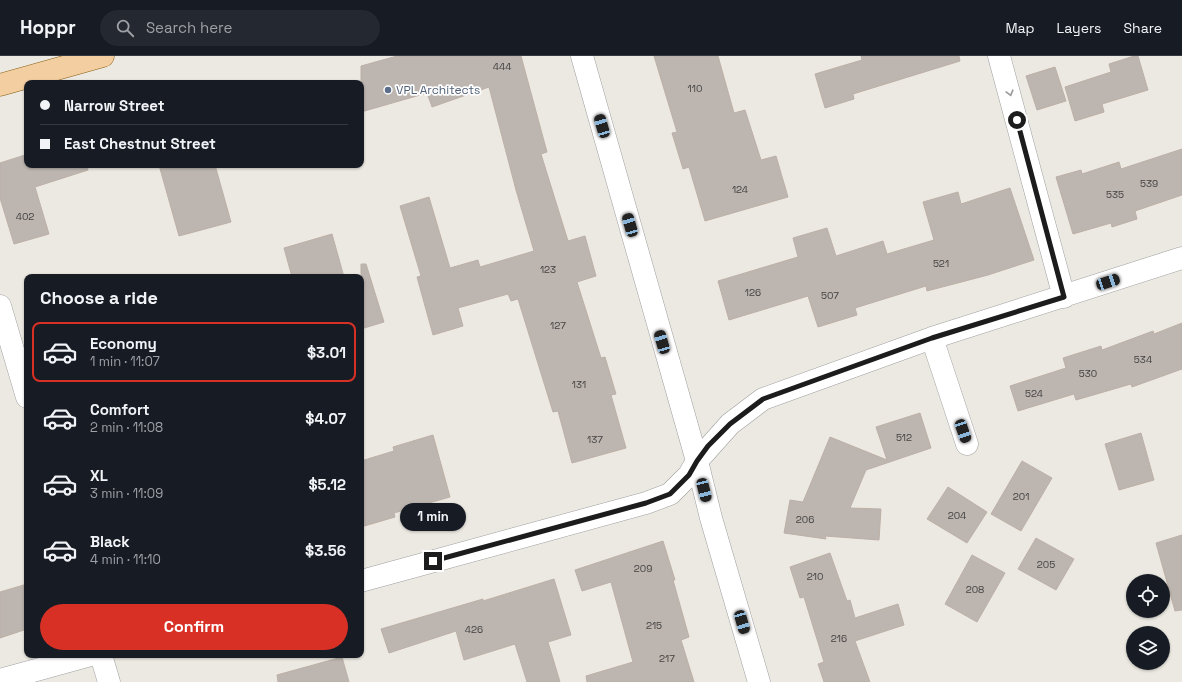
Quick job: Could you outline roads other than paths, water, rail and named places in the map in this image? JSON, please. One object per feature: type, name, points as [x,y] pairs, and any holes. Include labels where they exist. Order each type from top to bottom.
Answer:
[{"type":"main road","points":[[0,85],[103,56]]},
{"type":"street","points":[[582,56],[697,461],[711,518],[759,682]]},
{"type":"street","points":[[999,56],[1064,297]]},
{"type":"street","points":[[364,580],[646,503],[670,494],[689,475],[697,461],[730,424],[763,399],[932,338],[1182,258]]},
{"type":"street","points":[[0,306],[24,387]]},
{"type":"street","points":[[932,338],[967,444]]},
{"type":"street","points":[[0,680],[80,658]]},
{"type":"street","points":[[102,658],[109,682]]},
{"type":"place","name":"VPL Architects","points":[[388,90]]}]
